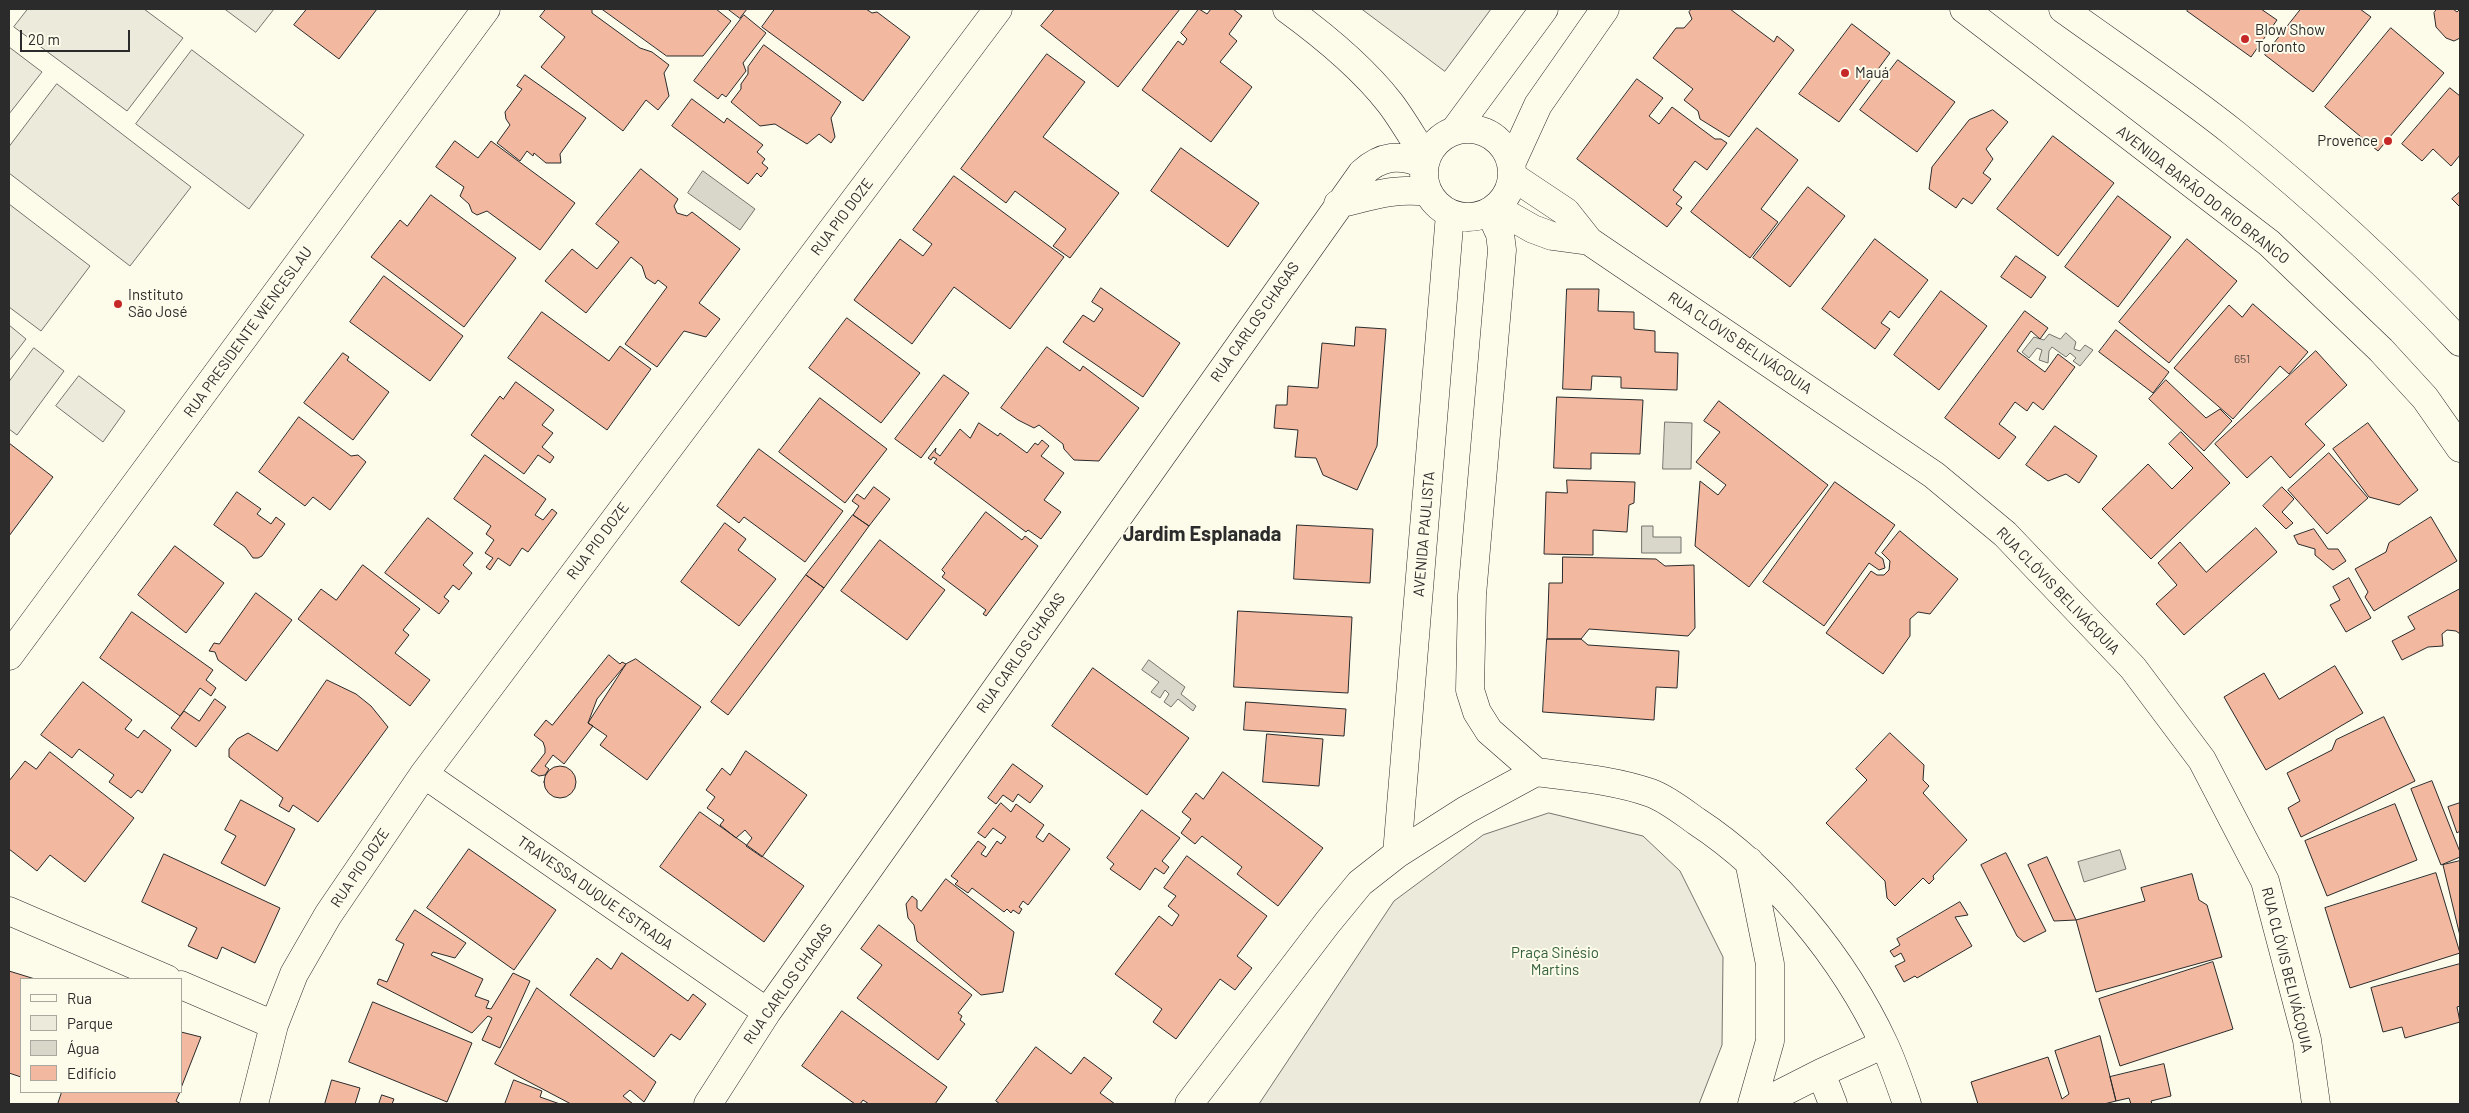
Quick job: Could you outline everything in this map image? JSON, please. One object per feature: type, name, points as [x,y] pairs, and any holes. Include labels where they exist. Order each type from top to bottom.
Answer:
[{"type":"street","name":"RUA PRESIDENTE WENCESLAU","points":[[9,656],[486,9]]},
{"type":"street","name":"RUA PIO DOZE","points":[[254,1104],[274,1025],[294,974],[328,915],[424,774],[998,9]]},
{"type":"street","points":[[1287,9],[1314,29],[1359,70],[1390,103],[1425,161]]},
{"type":"street","points":[[1544,9],[1454,131],[1432,146],[1425,161],[1423,178],[1427,192],[1436,205],[1450,214],[1463,218],[1477,217],[1493,210],[1504,199],[1512,170],[1538,105],[1605,9]]},
{"type":"street","name":"AVENIDA BARÃO DO RIO BRANCO","points":[[1964,9],[2269,243],[2381,350],[2425,398],[2459,441]]},
{"type":"street","points":[[2063,9],[2234,133],[2334,219],[2402,281],[2460,342]]},
{"type":"street","points":[[1454,131],[1466,129],[1490,135],[1507,152],[1512,170]]},
{"type":"street","name":"RUA CARLOS CHAGAS","points":[[708,1104],[767,1012],[1338,204],[1362,173],[1372,164],[1394,156],[1425,161]]},
{"type":"street","name":"RUA CLÓVIS BELIVÁCQUIA","points":[[1512,170],[1566,212],[1589,241],[1934,475],[2005,534],[2133,668],[2202,760],[2265,882],[2307,1040],[2316,1104]]},
{"type":"street","points":[[1338,204],[1394,191],[1411,189],[1427,192]]},
{"type":"street","points":[[1493,210],[1500,234],[1502,250],[1472,595],[1470,690],[1477,712],[1489,731],[1536,772],[1625,785],[1653,794],[1716,834],[1749,861],[1833,954],[1884,1044],[1907,1104]]},
{"type":"street","name":"RUA CLÓVIS BELIVÁCQUIA","points":[[1493,210],[1552,236],[1589,241]]},
{"type":"street","name":"AVENIDA PAULISTA","points":[[1397,854],[1450,214]]},
{"type":"street","points":[[1189,1104],[1333,915],[1360,883],[1397,854],[1466,810],[1536,772]]},
{"type":"street","name":"TRAVESSA DUQUE ESTRADA","points":[[424,774],[767,1012]]},
{"type":"street","points":[[1749,861],[1770,964],[1770,1041],[1752,1104]]},
{"type":"street","points":[[9,911],[165,978]]},
{"type":"street","points":[[182,986],[274,1025]]},
{"type":"street","points":[[1760,1104],[1884,1044]]},
{"type":"street","points":[[1821,1073],[1833,1104]]},
{"type":"green space","points":[[28,9],[144,9],[183,38],[127,111],[14,27]]},
{"type":"green space","points":[[225,9],[274,9],[256,32]]},
{"type":"green space","points":[[9,47],[42,72],[9,114]]},
{"type":"green space","points":[[192,50],[304,135],[249,209],[136,124]]},
{"type":"green space","points":[[57,84],[191,187],[130,266],[9,173],[9,147]]},
{"type":"green space","points":[[9,204],[90,266],[41,331],[9,307]]},
{"type":"green space","points":[[9,325],[26,339],[9,361]]},
{"type":"green space","points":[[34,348],[64,371],[17,435],[9,429],[9,382]]},
{"type":"green space","points":[[79,376],[125,411],[103,442],[56,406]]},
{"type":"green space","name":"Praça Sinésio Martins","points":[[1549,813],[1643,836],[1680,871],[1723,957],[1722,1045],[1699,1104],[1259,1104],[1394,901],[1483,835]]},
{"type":"shaded area","points":[[1362,9],[1491,9],[1445,71]]},
{"type":"water","points":[[703,171],[755,209],[740,230],[688,193]]},
{"type":"water","points":[[2066,333],[2076,342],[2074,349],[2080,351],[2085,345],[2093,350],[2080,366],[2073,361],[2076,358],[2070,353],[2066,357],[2052,347],[2049,351],[2048,363],[2039,360],[2042,350],[2037,348],[2029,358],[2022,352],[2034,337],[2044,340],[2049,334],[2060,339]]},
{"type":"water","points":[[1665,422],[1692,423],[1691,469],[1663,469]]},
{"type":"water","points":[[1642,526],[1653,526],[1653,537],[1681,537],[1681,553],[1642,553]]},
{"type":"water","points":[[1149,660],[1185,687],[1181,694],[1196,706],[1193,711],[1178,699],[1171,707],[1164,702],[1169,694],[1165,690],[1160,698],[1151,692],[1159,682],[1142,670]]},
{"type":"water","points":[[2120,850],[2126,869],[2084,882],[2078,862]]},
{"type":"building","points":[[307,9],[377,9],[339,59],[294,25]]},
{"type":"building","points":[[546,9],[592,9],[592,13],[640,48],[652,52],[669,65],[664,73],[669,96],[658,110],[646,100],[623,131],[541,67],[565,37],[540,17]]},
{"type":"building","points":[[602,9],[716,9],[731,21],[703,56],[667,56]]},
{"type":"building","points":[[728,9],[747,9],[740,18]]},
{"type":"building","points":[[775,9],[866,9],[872,13],[877,12],[910,37],[863,101],[762,27]]},
{"type":"building","points":[[1055,9],[1180,9],[1118,87],[1041,26]]},
{"type":"building","points":[[1199,9],[1207,14],[1211,9],[1233,9],[1242,16],[1229,34],[1237,41],[1220,62],[1252,87],[1211,142],[1142,90],[1178,41],[1183,45],[1187,39],[1181,33]]},
{"type":"building","points":[[1692,9],[1730,9],[1774,42],[1777,36],[1794,50],[1729,137],[1700,119],[1698,111],[1684,100],[1693,89],[1653,58],[1676,28],[1684,28],[1692,19],[1689,12]]},
{"type":"building","name":"Blow Show Toronto","points":[[2189,9],[2261,9],[2277,20],[2251,57],[2187,11]]},
{"type":"building","points":[[2301,9],[2360,9],[2371,17],[2313,92],[2265,55]]},
{"type":"building","points":[[2437,9],[2453,9],[2457,12],[2460,9],[2460,38],[2454,41],[2446,38],[2436,27],[2434,13]]},
{"type":"building","points":[[744,15],[766,33],[743,63],[746,71],[726,97],[722,94],[718,99],[694,81]]},
{"type":"building","name":"Mauá","points":[[1852,24],[1890,53],[1839,122],[1799,94]]},
{"type":"building","points":[[2391,28],[2444,73],[2378,151],[2325,107]]},
{"type":"building","points":[[764,45],[841,102],[831,118],[835,137],[831,143],[819,134],[807,144],[775,124],[760,126],[731,102],[741,89],[741,84],[748,74],[748,67]]},
{"type":"building","points":[[1047,54],[1085,82],[1043,137],[1119,193],[1070,258],[1053,246],[1066,229],[1015,191],[1006,203],[961,169]]},
{"type":"building","points":[[1898,60],[1955,102],[1917,152],[1860,110]]},
{"type":"building","points":[[525,75],[586,118],[560,154],[561,163],[546,163],[534,153],[533,156],[527,151],[520,161],[497,143],[510,125],[506,119],[505,112],[522,89],[517,86]]},
{"type":"building","points":[[1637,79],[1663,98],[1649,116],[1659,124],[1672,107],[1715,139],[1721,139],[1727,143],[1707,170],[1695,161],[1673,190],[1682,197],[1676,204],[1682,208],[1667,227],[1577,159]]},
{"type":"building","points":[[2450,88],[2460,96],[2460,155],[2451,166],[2433,149],[2422,161],[2402,144]]},
{"type":"building","points":[[692,99],[724,123],[727,118],[763,145],[757,152],[765,159],[762,163],[768,168],[761,177],[757,173],[748,184],[672,126]]},
{"type":"building","points":[[1993,110],[2008,122],[1986,149],[1993,159],[1983,173],[1991,179],[1972,204],[1963,198],[1956,208],[1929,189],[1932,167],[1969,120]]},
{"type":"building","points":[[1757,128],[1798,160],[1761,209],[1778,222],[1750,258],[1691,212]]},
{"type":"building","points":[[2053,136],[2114,183],[2058,256],[1997,209]]},
{"type":"building","points":[[455,141],[478,158],[491,141],[575,203],[540,250],[487,211],[477,215],[472,212],[469,204],[460,196],[464,187],[436,167]]},
{"type":"building","points":[[1181,148],[1259,203],[1228,247],[1151,191]]},
{"type":"building","points":[[641,169],[678,199],[674,206],[677,213],[687,216],[692,212],[740,249],[699,303],[720,319],[706,337],[684,331],[657,367],[625,344],[667,287],[658,280],[655,284],[646,278],[642,266],[631,257],[586,313],[545,281],[572,249],[597,269],[619,242],[596,224]]},
{"type":"building","points":[[954,176],[1064,257],[1010,329],[954,287],[912,344],[854,300],[900,239],[923,256],[932,244],[913,230]]},
{"type":"building","points":[[1808,187],[1845,216],[1790,287],[1753,258]]},
{"type":"building","points":[[2460,192],[2460,207],[2452,199]]},
{"type":"building","points":[[431,195],[516,258],[464,327],[371,257],[400,220],[407,226]]},
{"type":"building","points":[[2118,196],[2171,237],[2118,307],[2065,267]]},
{"type":"building","points":[[1875,239],[1928,280],[1899,318],[1890,311],[1881,323],[1890,329],[1875,349],[1822,309]]},
{"type":"building","points":[[2187,239],[2237,281],[2169,363],[2119,322]]},
{"type":"building","points":[[2016,256],[2046,277],[2031,298],[2001,277]]},
{"type":"building","points":[[384,276],[463,336],[430,381],[350,322]]},
{"type":"building","points":[[1101,288],[1180,343],[1143,397],[1063,342],[1083,315],[1094,322],[1103,309],[1092,302]]},
{"type":"building","points":[[1567,289],[1599,289],[1598,311],[1634,312],[1634,329],[1655,331],[1655,352],[1678,353],[1677,390],[1621,388],[1621,377],[1592,376],[1591,390],[1563,389]]},
{"type":"building","points":[[1941,291],[1987,326],[1939,390],[1894,355]]},
{"type":"building","points":[[2253,304],[2308,352],[2289,374],[2280,366],[2233,419],[2174,368],[2229,305],[2242,317]]},
{"type":"building","points":[[2025,311],[2048,328],[2040,339],[2031,331],[2017,351],[2045,372],[2058,354],[2075,367],[2043,410],[2033,402],[2027,411],[2015,402],[1999,424],[2016,437],[1999,459],[1945,418]]},
{"type":"building","points":[[542,312],[609,361],[620,346],[651,369],[607,430],[508,358]]},
{"type":"building","points":[[847,318],[920,373],[881,423],[809,368]]},
{"type":"building","points":[[1356,327],[1386,329],[1377,446],[1357,490],[1323,475],[1316,458],[1295,457],[1298,430],[1274,428],[1276,405],[1287,405],[1288,386],[1318,388],[1322,343],[1354,346]]},
{"type":"building","points":[[2116,330],[2169,372],[2153,393],[2099,352]]},
{"type":"building","points":[[1047,347],[1080,371],[1083,366],[1139,408],[1099,461],[1074,460],[1064,449],[1063,444],[1039,425],[1034,428],[1001,408]]},
{"type":"building","points":[[2316,351],[2347,385],[2305,424],[2325,445],[2290,478],[2271,456],[2247,478],[2215,444]]},
{"type":"building","points":[[343,353],[349,357],[347,360],[389,392],[353,440],[304,403]]},
{"type":"building","points":[[944,375],[969,393],[921,458],[895,439]]},
{"type":"building","points":[[2166,380],[2206,418],[2220,409],[2232,421],[2204,451],[2149,399]]},
{"type":"building","points":[[516,382],[554,410],[542,425],[553,433],[542,447],[554,457],[550,463],[538,455],[524,474],[471,435],[500,396],[503,399]]},
{"type":"building","points":[[1557,397],[1643,400],[1640,454],[1591,453],[1591,469],[1554,468]]},
{"type":"building","points":[[820,398],[887,449],[845,503],[779,452]]},
{"type":"building","points":[[1719,401],[1828,485],[1749,587],[1695,546],[1700,481],[1718,495],[1726,485],[1696,462],[1720,432],[1704,421]]},
{"type":"building","points":[[299,417],[351,456],[358,455],[366,462],[330,510],[313,497],[305,506],[259,472]]},
{"type":"building","points":[[979,423],[998,436],[1000,433],[1027,453],[1035,443],[1038,445],[1042,440],[1049,446],[1041,456],[1064,473],[1044,500],[1061,512],[1041,539],[1028,530],[1026,532],[934,463],[937,459],[933,457],[931,460],[928,458],[936,448],[935,452],[940,456],[960,429],[970,438]]},
{"type":"building","points":[[2368,423],[2418,490],[2399,505],[2369,497],[2333,449]]},
{"type":"building","points":[[2055,426],[2097,456],[2079,483],[2066,474],[2048,481],[2026,465]]},
{"type":"building","points":[[2181,432],[2230,483],[2151,559],[2102,509],[2148,464],[2172,489],[2193,468],[2169,444]]},
{"type":"building","points":[[9,443],[53,477],[9,536]]},
{"type":"building","points":[[759,449],[843,511],[805,562],[744,517],[739,523],[717,506]]},
{"type":"building","points":[[2329,453],[2368,498],[2327,534],[2288,490]]},
{"type":"building","points":[[485,455],[546,499],[535,515],[543,520],[552,509],[557,513],[528,552],[522,548],[510,566],[498,558],[490,570],[486,567],[493,558],[485,553],[494,540],[486,534],[491,526],[454,499]]},
{"type":"building","points":[[1567,480],[1635,482],[1634,503],[1629,505],[1627,532],[1593,530],[1593,555],[1544,554],[1546,492],[1567,493]]},
{"type":"building","points":[[1835,482],[1895,525],[1875,553],[1883,559],[1885,568],[1879,570],[1869,563],[1824,626],[1763,582]]},
{"type":"building","points":[[874,487],[890,499],[869,526],[853,515],[859,506],[852,501],[857,494],[864,499]]},
{"type":"building","points":[[2282,487],[2294,499],[2282,512],[2293,523],[2286,529],[2263,506]]},
{"type":"building","points":[[237,492],[261,509],[257,514],[271,524],[276,517],[285,524],[262,556],[258,558],[253,558],[245,547],[214,525]]},
{"type":"building","points":[[986,512],[1022,540],[1025,536],[1038,546],[986,616],[983,614],[986,610],[942,577],[945,573],[942,570]]},
{"type":"building","points":[[853,515],[869,526],[824,588],[806,575]]},
{"type":"building","points":[[2431,517],[2457,561],[2374,611],[2365,597],[2368,592],[2355,569],[2386,552],[2389,543]]},
{"type":"building","points":[[428,518],[473,553],[463,565],[472,573],[459,590],[453,585],[444,597],[449,601],[439,614],[385,573]]},
{"type":"building","points":[[725,523],[746,539],[738,550],[776,579],[739,626],[681,582]]},
{"type":"building","points":[[1297,525],[1373,529],[1370,583],[1294,579]]},
{"type":"building","points":[[2256,528],[2277,552],[2184,635],[2156,604],[2177,585],[2158,563],[2180,542],[2206,572]]},
{"type":"building","points":[[2314,529],[2328,549],[2338,549],[2346,561],[2333,570],[2315,555],[2315,549],[2298,544],[2294,536]]},
{"type":"building","points":[[1900,531],[1958,579],[1930,614],[1918,612],[1910,619],[1910,636],[1883,674],[1826,633],[1871,571],[1877,575],[1884,575],[1889,570],[1890,561],[1882,553]]},
{"type":"building","points":[[880,540],[945,590],[907,640],[841,591]]},
{"type":"building","points":[[175,546],[224,583],[186,633],[138,595]]},
{"type":"building","points":[[1563,557],[1656,559],[1665,566],[1694,565],[1695,628],[1688,636],[1589,629],[1581,639],[1547,639],[1549,583],[1562,583]]},
{"type":"building","points":[[363,565],[420,609],[403,630],[409,635],[395,653],[430,680],[410,706],[298,619],[321,589],[336,600]]},
{"type":"building","points":[[806,575],[824,588],[728,715],[711,702]]},
{"type":"building","points":[[2349,578],[2371,618],[2346,632],[2330,605],[2340,600],[2333,587]]},
{"type":"building","points":[[2460,589],[2460,634],[2456,631],[2447,630],[2442,634],[2443,646],[2428,647],[2402,660],[2392,641],[2415,629],[2408,617]]},
{"type":"building","points":[[256,593],[292,620],[246,681],[218,660],[215,652],[209,651],[214,643],[219,644]]},
{"type":"building","points":[[1238,611],[1352,617],[1348,693],[1234,687]]},
{"type":"building","points":[[132,612],[213,670],[206,680],[216,688],[211,696],[200,688],[180,716],[100,658]]},
{"type":"building","points":[[1547,639],[1581,639],[1588,645],[1679,651],[1677,688],[1656,687],[1654,720],[1543,712]]},
{"type":"building","points":[[609,655],[620,664],[622,662],[626,664],[597,699],[588,723],[593,726],[564,764],[553,755],[545,766],[549,769],[545,775],[539,776],[531,771],[545,753],[545,748],[543,742],[534,735],[546,720],[552,725]]},
{"type":"building","points":[[636,659],[701,707],[647,780],[600,745],[607,736],[588,723],[626,664]]},
{"type":"building","points":[[2335,666],[2363,713],[2266,770],[2224,697],[2264,673],[2279,699]]},
{"type":"building","points":[[1093,668],[1189,738],[1147,795],[1052,726]]},
{"type":"building","points":[[327,680],[356,694],[371,706],[388,727],[318,822],[293,805],[289,812],[279,806],[283,798],[229,757],[229,749],[237,739],[248,733],[277,751]]},
{"type":"building","points":[[83,682],[132,720],[125,729],[138,738],[144,730],[171,750],[142,793],[138,790],[131,798],[109,782],[114,775],[79,749],[72,758],[41,735]]},
{"type":"building","points":[[215,699],[226,707],[196,747],[171,728],[184,711],[199,721]]},
{"type":"building","points":[[1246,702],[1346,709],[1344,736],[1244,730]]},
{"type":"building","points":[[2384,717],[2415,781],[2301,837],[2288,808],[2300,801],[2287,773],[2332,750],[2336,740]]},
{"type":"building","points":[[1890,733],[1924,765],[1923,780],[1929,786],[1923,793],[1967,840],[1933,876],[1934,879],[1929,884],[1923,878],[1895,906],[1887,898],[1885,881],[1826,823],[1867,780],[1856,769]]},
{"type":"building","points":[[1267,734],[1323,739],[1319,786],[1263,782]]},
{"type":"building","points":[[746,751],[807,795],[762,857],[746,846],[752,838],[745,830],[736,838],[720,825],[724,820],[707,808],[715,797],[706,790],[722,768],[730,775]]},
{"type":"building","points":[[50,752],[134,818],[85,882],[50,855],[37,871],[9,849],[9,781],[25,761],[36,769]]},
{"type":"building","points":[[1013,764],[1043,786],[1030,803],[1018,794],[1013,802],[1003,795],[996,804],[988,798]]},
{"type":"building","points":[[560,766],[572,770],[576,782],[572,794],[560,798],[548,794],[544,782],[548,770]]},
{"type":"building","points":[[1223,772],[1323,848],[1278,906],[1237,874],[1242,867],[1202,836],[1195,844],[1181,833],[1191,819],[1182,812],[1196,793],[1203,799]]},
{"type":"building","points":[[2432,781],[2460,852],[2460,857],[2441,865],[2411,789]]},
{"type":"building","points":[[241,800],[295,829],[265,886],[221,863],[236,836],[225,830]]},
{"type":"building","points":[[1001,803],[1011,812],[1016,804],[1044,825],[1036,837],[1043,842],[1049,833],[1070,849],[1028,905],[1023,901],[1019,907],[1022,909],[1019,914],[1013,910],[1011,913],[1007,909],[1004,912],[972,888],[968,893],[955,884],[958,881],[951,876],[978,841],[986,847],[981,854],[986,857],[997,841],[1001,844],[1006,837],[993,828],[985,838],[978,833]]},
{"type":"building","points":[[2460,803],[2460,831],[2457,833],[2448,807]]},
{"type":"building","points":[[2395,804],[2417,860],[2327,896],[2305,841]]},
{"type":"building","points":[[1142,810],[1180,838],[1162,861],[1169,867],[1164,874],[1155,868],[1140,890],[1110,869],[1114,864],[1107,858]]},
{"type":"building","points":[[700,812],[804,886],[764,942],[660,867]]},
{"type":"building","points":[[469,849],[556,910],[514,970],[427,908]]},
{"type":"building","points":[[2006,853],[2046,931],[2024,942],[2017,936],[1981,865]]},
{"type":"building","points":[[164,854],[280,908],[255,963],[222,947],[217,959],[188,946],[197,928],[142,902]]},
{"type":"building","points":[[1187,856],[1267,916],[1237,956],[1252,968],[1235,990],[1220,979],[1176,1039],[1153,1022],[1162,1009],[1115,974],[1159,916],[1172,926],[1179,915],[1168,906],[1176,896],[1164,888]]},
{"type":"building","points":[[2047,857],[2076,920],[2054,921],[2028,865]]},
{"type":"building","points":[[2460,861],[2460,936],[2443,865]]},
{"type":"building","points":[[2436,873],[2460,953],[2350,988],[2325,908]]},
{"type":"building","points":[[2192,874],[2199,900],[2207,905],[2222,957],[2096,992],[2076,920],[2145,901],[2141,888]]},
{"type":"building","points":[[946,879],[1014,932],[1003,992],[981,995],[917,941],[914,925],[908,918],[906,904],[912,896],[917,900],[917,908],[921,911]]},
{"type":"building","points":[[1960,902],[1968,915],[1955,917],[1972,946],[1917,978],[1915,976],[1904,982],[1895,966],[1905,961],[1901,953],[1894,957],[1890,951],[1900,945],[1897,939]]},
{"type":"building","points":[[415,910],[466,943],[455,958],[433,952],[431,955],[483,979],[475,996],[489,1001],[486,1008],[491,1009],[513,973],[530,981],[500,1048],[482,1040],[492,1018],[488,1016],[472,1033],[377,984],[379,979],[387,982],[404,944],[396,940]]},
{"type":"building","points":[[879,925],[972,995],[958,1013],[962,1016],[960,1020],[965,1024],[938,1060],[857,998],[882,965],[861,949]]},
{"type":"building","points":[[622,953],[688,1001],[693,994],[706,1004],[680,1040],[671,1034],[654,1057],[570,995],[597,958],[611,969]]},
{"type":"building","points":[[2213,962],[2233,1029],[2120,1066],[2099,999]]},
{"type":"building","points":[[2460,964],[2460,1006],[2457,1007],[2460,1022],[2405,1038],[2402,1027],[2383,1032],[2371,988]]},
{"type":"building","points":[[9,971],[32,978],[20,978],[20,1077],[9,1073]]},
{"type":"building","points":[[537,988],[656,1082],[644,1102],[630,1090],[623,1096],[633,1104],[571,1104],[495,1064]]},
{"type":"building","points":[[373,1002],[472,1043],[447,1102],[349,1062]]},
{"type":"building","points":[[842,1011],[947,1087],[935,1104],[869,1104],[863,1100],[860,1104],[855,1104],[802,1066]]},
{"type":"building","points":[[182,1032],[201,1037],[182,1085]]},
{"type":"building","points":[[2100,1036],[2116,1101],[2104,1104],[1978,1104],[1971,1082],[2048,1057],[2062,1099],[2069,1094],[2055,1051]]},
{"type":"building","points":[[1036,1047],[1071,1074],[1084,1057],[1112,1078],[1100,1093],[1115,1104],[1000,1104],[996,1101]]},
{"type":"building","points":[[2164,1064],[2171,1096],[2151,1101],[2152,1104],[2131,1104],[2129,1098],[2116,1101],[2110,1077]]},
{"type":"building","points":[[332,1080],[360,1088],[355,1104],[325,1104]]},
{"type":"building","points":[[514,1080],[542,1091],[540,1097],[560,1104],[505,1104]]},
{"type":"building","points":[[62,1093],[180,1093],[176,1101],[181,1104],[58,1104]]},
{"type":"building","points":[[382,1095],[394,1099],[392,1104],[379,1104]]},
{"type":"place","name":"Blow Show Toronto","points":[[2245,39]]},
{"type":"place","name":"Mauá","points":[[1845,73]]},
{"type":"place","name":"Provence","points":[[2388,141]]},
{"type":"place","name":"Instituto São José","points":[[118,304]]},
{"type":"district","name":"Jardim Esplanada","points":[[1202,534]]}]
